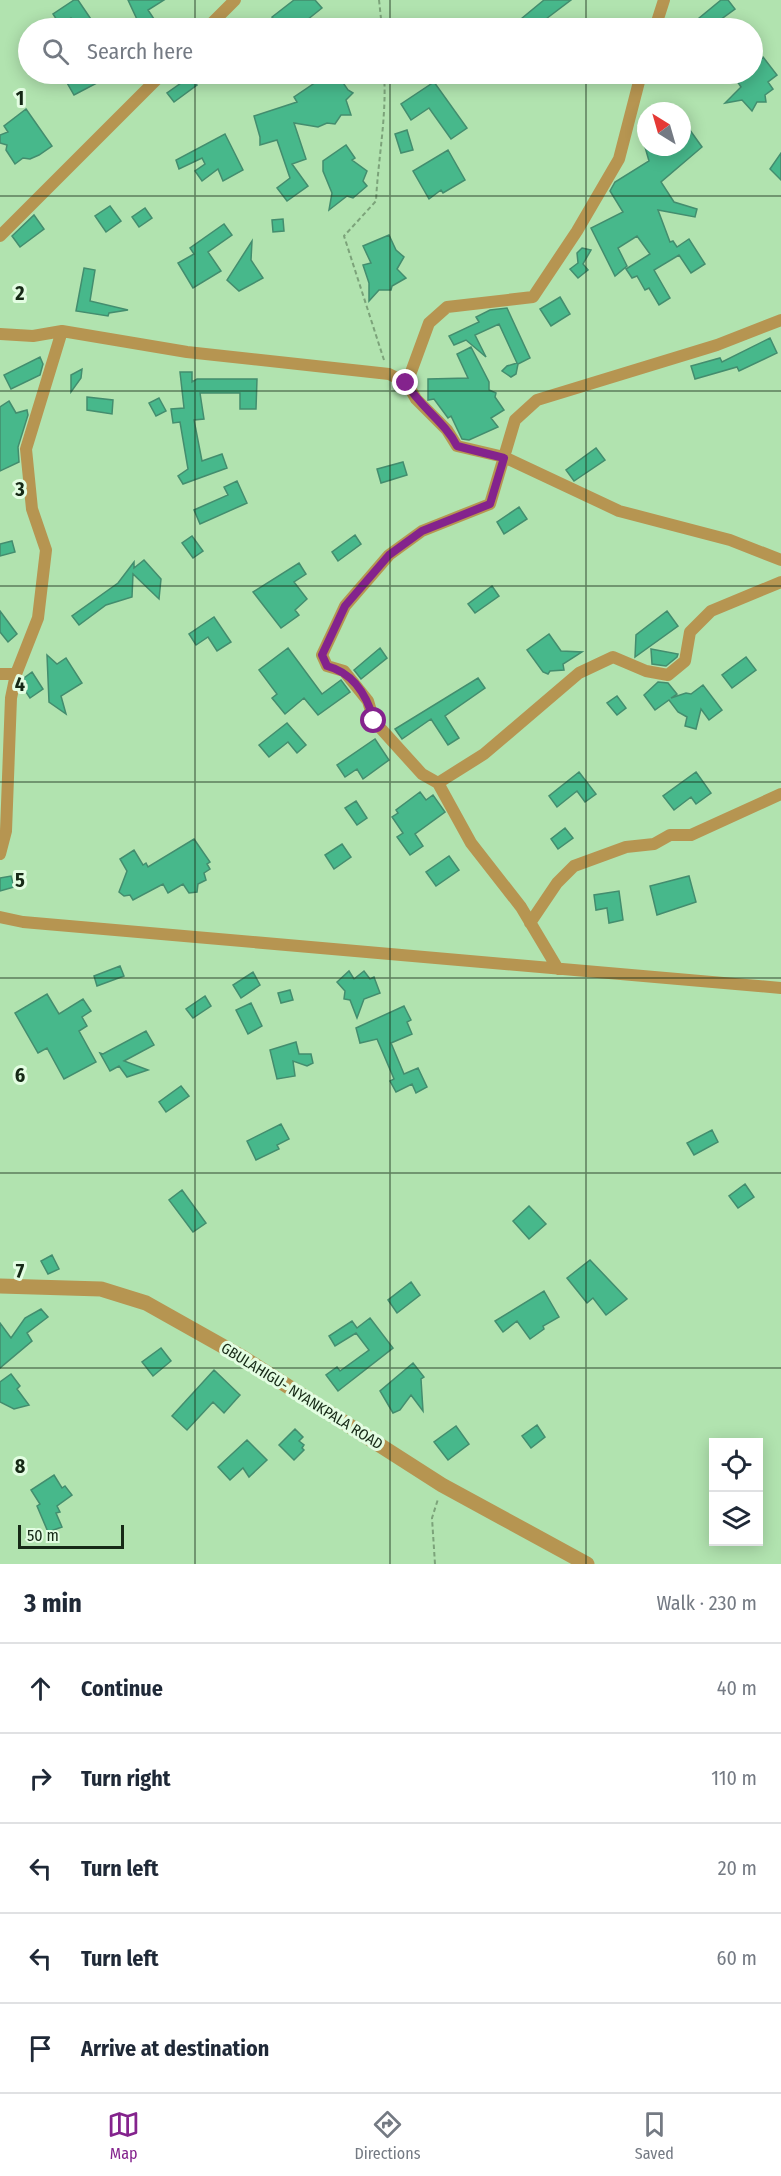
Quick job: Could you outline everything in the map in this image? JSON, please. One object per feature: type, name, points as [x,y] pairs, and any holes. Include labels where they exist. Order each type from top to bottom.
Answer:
[{"type":"street","points":[[217,18],[236,0]]},
{"type":"street","points":[[658,18],[664,0]]},
{"type":"street","points":[[0,236],[152,84]]},
{"type":"street","points":[[406,383],[429,323],[447,307],[533,297],[578,231],[619,159],[638,84]]},
{"type":"street","points":[[558,969],[530,923],[471,843],[438,783],[422,774],[374,721],[368,701],[344,670],[327,666],[322,655],[345,606],[389,555],[422,531],[490,504],[515,420],[537,400],[717,345],[781,320]]},
{"type":"street","points":[[0,854],[6,831],[11,698],[16,674],[38,618],[46,550],[32,508],[26,449],[62,331]]},
{"type":"street","points":[[0,334],[33,336],[62,331],[187,351],[389,374],[406,383],[416,399],[447,430],[457,446],[504,458],[619,512],[730,540],[781,560]]},
{"type":"street","points":[[438,783],[484,754],[579,673],[613,657],[646,671],[668,675],[685,661],[690,632],[711,612],[740,597],[781,582]]},
{"type":"street","points":[[0,674],[16,674]]},
{"type":"street","points":[[530,923],[557,883],[574,866],[626,847],[654,844],[670,835],[691,835],[781,794]]},
{"type":"street","points":[[0,917],[22,922],[781,988]]},
{"type":"street","name":"GBULAHIGU- NYANKPALA ROAD","points":[[0,1286],[101,1289],[146,1303],[242,1357],[442,1485],[587,1564]]},
{"type":"path","points":[[379,0],[381,18]]},
{"type":"path","points":[[385,84],[376,201],[344,236],[389,374]]},
{"type":"path","points":[[435,1564],[432,1518],[442,1485]]},
{"type":"building","points":[[74,0],[78,0],[90,18],[56,18],[53,14]]},
{"type":"building","points":[[128,0],[164,0],[148,10],[153,18],[136,18]]},
{"type":"building","points":[[294,0],[315,0],[322,8],[310,18],[272,17]]},
{"type":"building","points":[[544,0],[571,0],[547,18],[522,18]]},
{"type":"building","points":[[721,0],[728,0],[735,9],[723,18],[699,18]]},
{"type":"building","points":[[763,57],[777,75],[768,82],[773,89],[765,95],[766,102],[757,102],[752,111],[742,100],[725,103],[741,87],[739,84],[763,84]]},
{"type":"building","points":[[68,84],[95,84],[74,95]]},
{"type":"building","points":[[180,84],[197,85],[174,102],[167,93]]},
{"type":"building","points":[[313,84],[344,84],[353,93],[346,100],[351,115],[341,115],[335,124],[327,123],[318,127],[294,123],[306,159],[292,164],[308,186],[287,201],[277,188],[290,178],[277,140],[260,145],[254,116],[297,102],[294,97]]},
{"type":"building","points":[[431,84],[435,84],[467,128],[451,139],[429,108],[411,120],[401,104]]},
{"type":"building","points":[[26,109],[52,146],[39,155],[30,159],[23,158],[15,164],[6,150],[7,145],[0,143],[0,135],[8,132],[4,126]]},
{"type":"building","points":[[407,130],[413,150],[401,153],[395,134]]},
{"type":"building","points":[[691,132],[702,147],[661,182],[674,202],[697,209],[695,217],[658,210],[670,242],[673,241],[677,247],[689,239],[705,264],[691,273],[679,255],[654,270],[670,298],[659,305],[649,288],[645,290],[637,276],[632,278],[626,269],[650,254],[637,236],[618,248],[627,266],[615,276],[591,228],[623,212],[610,191],[615,182],[649,161],[648,156],[691,156]]},
{"type":"building","points":[[225,134],[243,170],[223,181],[218,169],[202,181],[195,171],[205,164],[202,158],[179,169],[176,160]]},
{"type":"building","points":[[346,145],[355,158],[352,160],[367,171],[363,181],[367,186],[353,198],[347,196],[329,210],[332,193],[323,171],[323,161]]},
{"type":"building","points":[[448,150],[465,180],[443,193],[441,190],[429,199],[413,171]]},
{"type":"building","points":[[781,153],[781,180],[770,169]]},
{"type":"building","points":[[110,206],[121,221],[106,232],[95,216]]},
{"type":"building","points":[[145,208],[152,218],[139,227],[132,217]]},
{"type":"building","points":[[34,215],[44,229],[20,247],[12,236]]},
{"type":"building","points":[[283,219],[284,231],[273,232],[272,220]]},
{"type":"building","points":[[224,224],[232,235],[208,252],[221,271],[193,288],[178,263],[194,254],[190,248]]},
{"type":"building","points":[[389,235],[396,250],[404,257],[397,269],[406,278],[392,286],[391,290],[379,290],[369,301],[369,283],[363,265],[371,263],[363,246]]},
{"type":"building","points":[[252,241],[251,260],[263,278],[239,291],[227,280]]},
{"type":"building","points":[[582,248],[591,250],[583,264],[588,270],[578,278],[570,269],[578,263],[577,253]]},
{"type":"building","points":[[84,268],[95,270],[90,301],[128,310],[109,313],[108,316],[76,311]]},
{"type":"building","points":[[560,297],[570,314],[551,326],[540,309]]},
{"type":"building","points":[[507,308],[530,358],[518,364],[516,374],[511,377],[502,371],[507,366],[517,363],[499,324],[475,335],[486,357],[466,340],[454,345],[449,336],[479,322],[476,317],[490,310]]},
{"type":"building","points":[[770,338],[777,353],[739,371],[737,367],[695,379],[691,366],[720,358],[722,362]]},
{"type":"building","points":[[471,347],[489,382],[489,390],[496,393],[495,397],[504,410],[491,418],[498,427],[469,440],[462,439],[451,416],[448,418],[434,399],[428,400],[428,379],[468,378],[457,354]]},
{"type":"building","points":[[40,357],[43,364],[40,375],[11,389],[4,375]]},
{"type":"building","points":[[82,369],[81,378],[71,392],[71,375]]},
{"type":"building","points":[[180,372],[192,372],[192,382],[197,379],[257,379],[256,409],[240,409],[240,393],[200,393],[204,419],[194,420],[202,461],[222,454],[227,468],[183,484],[178,476],[188,469],[180,422],[173,423],[171,409],[184,408]]},
{"type":"building","points":[[87,397],[113,400],[112,414],[87,410]]},
{"type":"building","points":[[159,398],[166,411],[156,416],[149,403]]},
{"type":"building","points":[[9,401],[16,413],[27,410],[28,415],[18,447],[19,462],[0,471],[0,407]]},
{"type":"building","points":[[596,448],[605,460],[574,481],[566,470]]},
{"type":"building","points":[[403,462],[407,475],[381,483],[377,469]]},
{"type":"building","points":[[237,481],[247,503],[200,524],[194,510],[228,495],[224,487]]},
{"type":"building","points":[[519,507],[527,519],[504,534],[497,522]]},
{"type":"building","points":[[355,535],[361,544],[338,561],[332,552]]},
{"type":"building","points":[[192,536],[203,551],[193,558],[182,543]]},
{"type":"building","points":[[12,541],[15,552],[0,556],[0,544]]},
{"type":"building","points":[[144,560],[161,579],[159,599],[133,574],[132,597],[106,605],[79,625],[72,616],[118,583],[134,562],[134,568]]},
{"type":"building","points":[[299,563],[306,574],[294,582],[307,599],[295,610],[299,615],[281,628],[253,592]]},
{"type":"building","points":[[492,586],[499,596],[475,613],[468,604]]},
{"type":"building","points":[[0,611],[17,634],[8,642],[0,632]]},
{"type":"building","points":[[667,611],[678,626],[635,657],[636,635]]},
{"type":"building","points":[[214,617],[231,642],[217,651],[208,637],[196,645],[189,634]]},
{"type":"building","points":[[549,634],[561,651],[582,652],[563,664],[564,670],[550,671],[548,674],[543,672],[527,650]]},
{"type":"building","points":[[288,648],[322,694],[341,680],[350,692],[318,715],[304,698],[285,714],[272,698],[277,694],[259,670]]},
{"type":"building","points":[[380,648],[387,658],[361,679],[354,670]]},
{"type":"building","points":[[651,649],[678,654],[666,666],[652,664]]},
{"type":"building","points":[[47,655],[57,664],[66,658],[82,683],[61,696],[66,714],[49,702]]},
{"type":"building","points":[[746,657],[756,670],[732,688],[722,675]]},
{"type":"building","points":[[32,672],[43,689],[30,698],[22,686],[24,678]]},
{"type":"building","points":[[478,678],[485,688],[445,716],[459,738],[448,745],[431,719],[402,739],[395,729]]},
{"type":"building","points":[[658,682],[668,683],[677,694],[671,698],[686,693],[691,694],[703,685],[722,710],[709,720],[701,709],[696,729],[685,726],[687,717],[678,712],[669,700],[655,710],[644,695]]},
{"type":"building","points":[[617,696],[626,708],[617,715],[607,703]]},
{"type":"building","points":[[287,723],[306,745],[297,753],[288,742],[269,757],[259,745]]},
{"type":"building","points":[[375,739],[389,760],[363,779],[357,769],[345,777],[337,765]]},
{"type":"building","points":[[579,772],[596,794],[585,802],[577,791],[557,807],[549,796]]},
{"type":"building","points":[[696,772],[711,793],[696,804],[691,797],[674,810],[663,796]]},
{"type":"building","points":[[420,792],[426,800],[433,795],[445,812],[415,834],[423,846],[410,855],[397,837],[403,833],[392,817],[398,813],[396,810]]},
{"type":"building","points":[[356,801],[367,818],[357,825],[345,808]]},
{"type":"building","points":[[565,828],[573,838],[558,849],[551,839]]},
{"type":"building","points":[[194,839],[210,862],[207,864],[210,869],[204,873],[206,880],[198,884],[197,892],[189,893],[183,884],[168,893],[163,884],[133,900],[130,895],[124,896],[119,892],[127,871],[120,859],[134,850],[143,865],[146,863],[148,867]]},
{"type":"building","points":[[342,844],[351,857],[334,869],[325,855]]},
{"type":"building","points":[[449,856],[459,870],[436,886],[426,872]]},
{"type":"building","points":[[11,876],[14,887],[0,891],[0,878]]},
{"type":"building","points":[[689,876],[696,902],[657,915],[650,886]]},
{"type":"building","points":[[619,891],[623,920],[609,923],[607,908],[596,910],[594,895]]},
{"type":"building","points":[[120,966],[124,976],[97,986],[94,976]]},
{"type":"building","points":[[349,971],[354,979],[364,971],[370,979],[374,977],[380,993],[364,999],[357,1018],[350,1000],[344,999],[345,991],[337,982]]},
{"type":"building","points":[[253,972],[260,985],[241,998],[233,985]]},
{"type":"building","points":[[290,990],[293,1000],[281,1003],[278,993]]},
{"type":"building","points":[[47,994],[59,1014],[83,999],[91,1011],[82,1017],[87,1026],[79,1031],[96,1062],[64,1079],[47,1048],[38,1053],[15,1013]]},
{"type":"building","points":[[205,996],[211,1006],[193,1018],[186,1009]]},
{"type":"building","points":[[251,1003],[262,1026],[248,1034],[236,1010]]},
{"type":"building","points":[[404,1006],[411,1020],[407,1022],[412,1034],[391,1043],[404,1074],[418,1068],[427,1087],[416,1093],[412,1084],[396,1092],[390,1081],[394,1079],[377,1039],[360,1043],[356,1028]]},
{"type":"building","points":[[146,1031],[154,1045],[124,1061],[148,1070],[127,1077],[119,1066],[110,1071],[100,1053],[103,1054]]},
{"type":"building","points":[[296,1042],[299,1054],[311,1054],[313,1063],[307,1066],[293,1061],[295,1076],[277,1079],[270,1050]]},
{"type":"building","points":[[181,1086],[189,1096],[166,1112],[159,1102]]},
{"type":"building","points":[[281,1124],[289,1139],[277,1145],[279,1149],[256,1160],[247,1141]]},
{"type":"building","points":[[712,1130],[718,1142],[694,1155],[687,1143]]},
{"type":"building","points":[[745,1184],[754,1197],[738,1208],[729,1196]]},
{"type":"building","points":[[182,1190],[206,1223],[193,1232],[169,1200]]},
{"type":"building","points":[[529,1206],[546,1224],[529,1239],[513,1221]]},
{"type":"building","points":[[52,1255],[59,1269],[48,1274],[41,1261]]},
{"type":"building","points":[[590,1260],[627,1299],[606,1315],[593,1298],[587,1303],[567,1278]]},
{"type":"building","points":[[411,1282],[420,1295],[397,1313],[388,1300]]},
{"type":"building","points":[[544,1291],[559,1317],[543,1326],[544,1329],[530,1339],[517,1321],[503,1332],[495,1321]]},
{"type":"building","points":[[41,1309],[48,1317],[27,1333],[32,1341],[0,1368],[0,1323],[11,1338],[25,1318]]},
{"type":"building","points":[[370,1318],[393,1348],[338,1391],[326,1375],[337,1367],[340,1371],[369,1350],[356,1333],[335,1346],[329,1336],[352,1321],[357,1328]]},
{"type":"building","points":[[161,1348],[171,1361],[153,1376],[142,1362]]},
{"type":"building","points":[[413,1363],[424,1377],[421,1379],[423,1411],[411,1395],[400,1410],[393,1413],[380,1391]]},
{"type":"building","points":[[214,1370],[240,1395],[224,1413],[213,1402],[187,1430],[172,1416]]},
{"type":"building","points":[[11,1374],[20,1386],[17,1389],[29,1405],[14,1409],[0,1402],[0,1382]]},
{"type":"building","points":[[537,1425],[545,1437],[531,1448],[522,1436]]},
{"type":"building","points":[[456,1426],[469,1444],[448,1460],[434,1442]]},
{"type":"building","points":[[295,1429],[303,1437],[299,1441],[304,1445],[302,1448],[304,1450],[294,1460],[279,1445]]},
{"type":"building","points":[[247,1440],[267,1460],[249,1477],[243,1468],[230,1480],[218,1467]]},
{"type":"building","points":[[54,1475],[62,1488],[65,1486],[72,1495],[57,1506],[60,1512],[56,1513],[62,1527],[48,1532],[37,1506],[40,1504],[31,1490]]},
{"type":"route","points":[[374,721],[368,701],[344,670],[327,666],[322,655],[345,606],[389,555],[422,531],[490,504],[504,458],[457,446],[452,436],[416,399],[406,383]]}]
